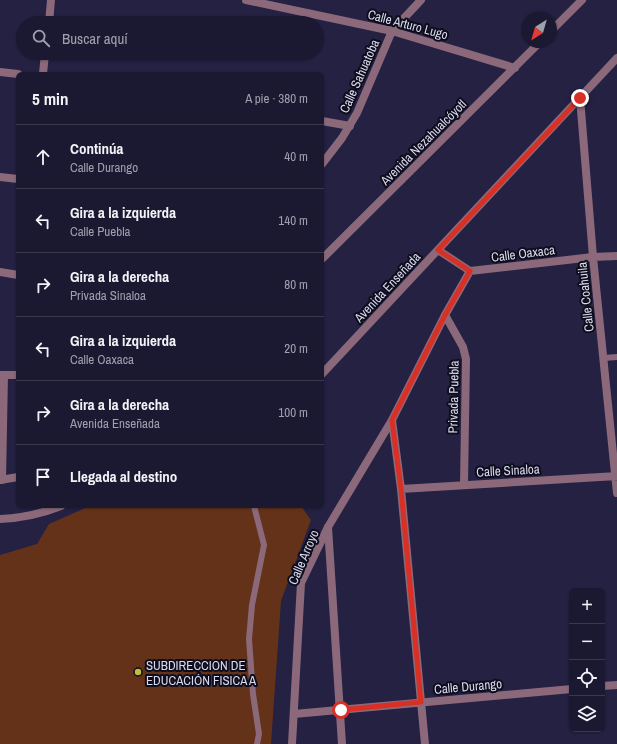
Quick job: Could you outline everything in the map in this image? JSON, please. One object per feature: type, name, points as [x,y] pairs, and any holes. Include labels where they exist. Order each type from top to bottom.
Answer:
[{"type":"street","points":[[50,16],[51,0]]},
{"type":"street","name":"Calle Arturo Lugo","points":[[246,0],[321,16]]},
{"type":"street","name":"Calle Sahuatoba","points":[[324,161],[357,114],[392,31],[420,0]]},
{"type":"street","points":[[557,25],[582,0]]},
{"type":"street","name":"Calle Arturo Lugo","points":[[324,17],[392,31],[514,68]]},
{"type":"street","name":"Avenida Nezahualcóyotl","points":[[324,257],[534,48]]},
{"type":"street","name":"Avenida Enseñada","points":[[324,372],[617,58]]},
{"type":"street","points":[[43,72],[44,60]]},
{"type":"street","points":[[0,72],[16,74]]},
{"type":"street","name":"Calle Coahuila","points":[[580,98],[593,257],[617,493]]},
{"type":"street","points":[[324,121],[350,126]]},
{"type":"street","points":[[0,177],[16,179]]},
{"type":"street","points":[[438,250],[470,271]]},
{"type":"street","name":"Calle Oaxaca","points":[[470,271],[593,257],[617,256]]},
{"type":"street","name":"Calle Arroyo","points":[[292,744],[300,590],[304,578],[328,527],[392,420],[445,315],[470,271]]},
{"type":"street","points":[[0,272],[16,275]]},
{"type":"street","name":"Privada Puebla","points":[[445,315],[463,347],[466,359],[464,484]]},
{"type":"street","points":[[16,375],[2,375],[1,480],[16,477]]},
{"type":"street","points":[[392,420],[401,489],[425,744]]},
{"type":"street","name":"Calle Sinaloa","points":[[401,489],[616,476]]},
{"type":"street","points":[[0,519],[39,514],[56,508]]},
{"type":"street","points":[[328,527],[342,744]]},
{"type":"street","points":[[605,686],[617,685]]},
{"type":"street","name":"Calle Durango","points":[[294,714],[569,689]]},
{"type":"lane","points":[[604,358],[617,357]]},
{"type":"lane","points":[[255,508],[264,545],[252,605],[249,639],[259,734],[257,744]]},
{"type":"shaded area","name":"SUBDIRECCION DE EDUCACIÓN FISICA A","points":[[85,508],[302,508],[311,520],[281,601],[271,744],[0,744],[0,555],[37,544],[49,524]]},
{"type":"place","name":"SUBDIRECCION DE EDUCACIÓN FISICA A","points":[[138,672]]},
{"type":"route","points":[[341,710],[421,702],[401,489],[392,420],[461,284],[470,271],[438,250],[580,98]]}]
